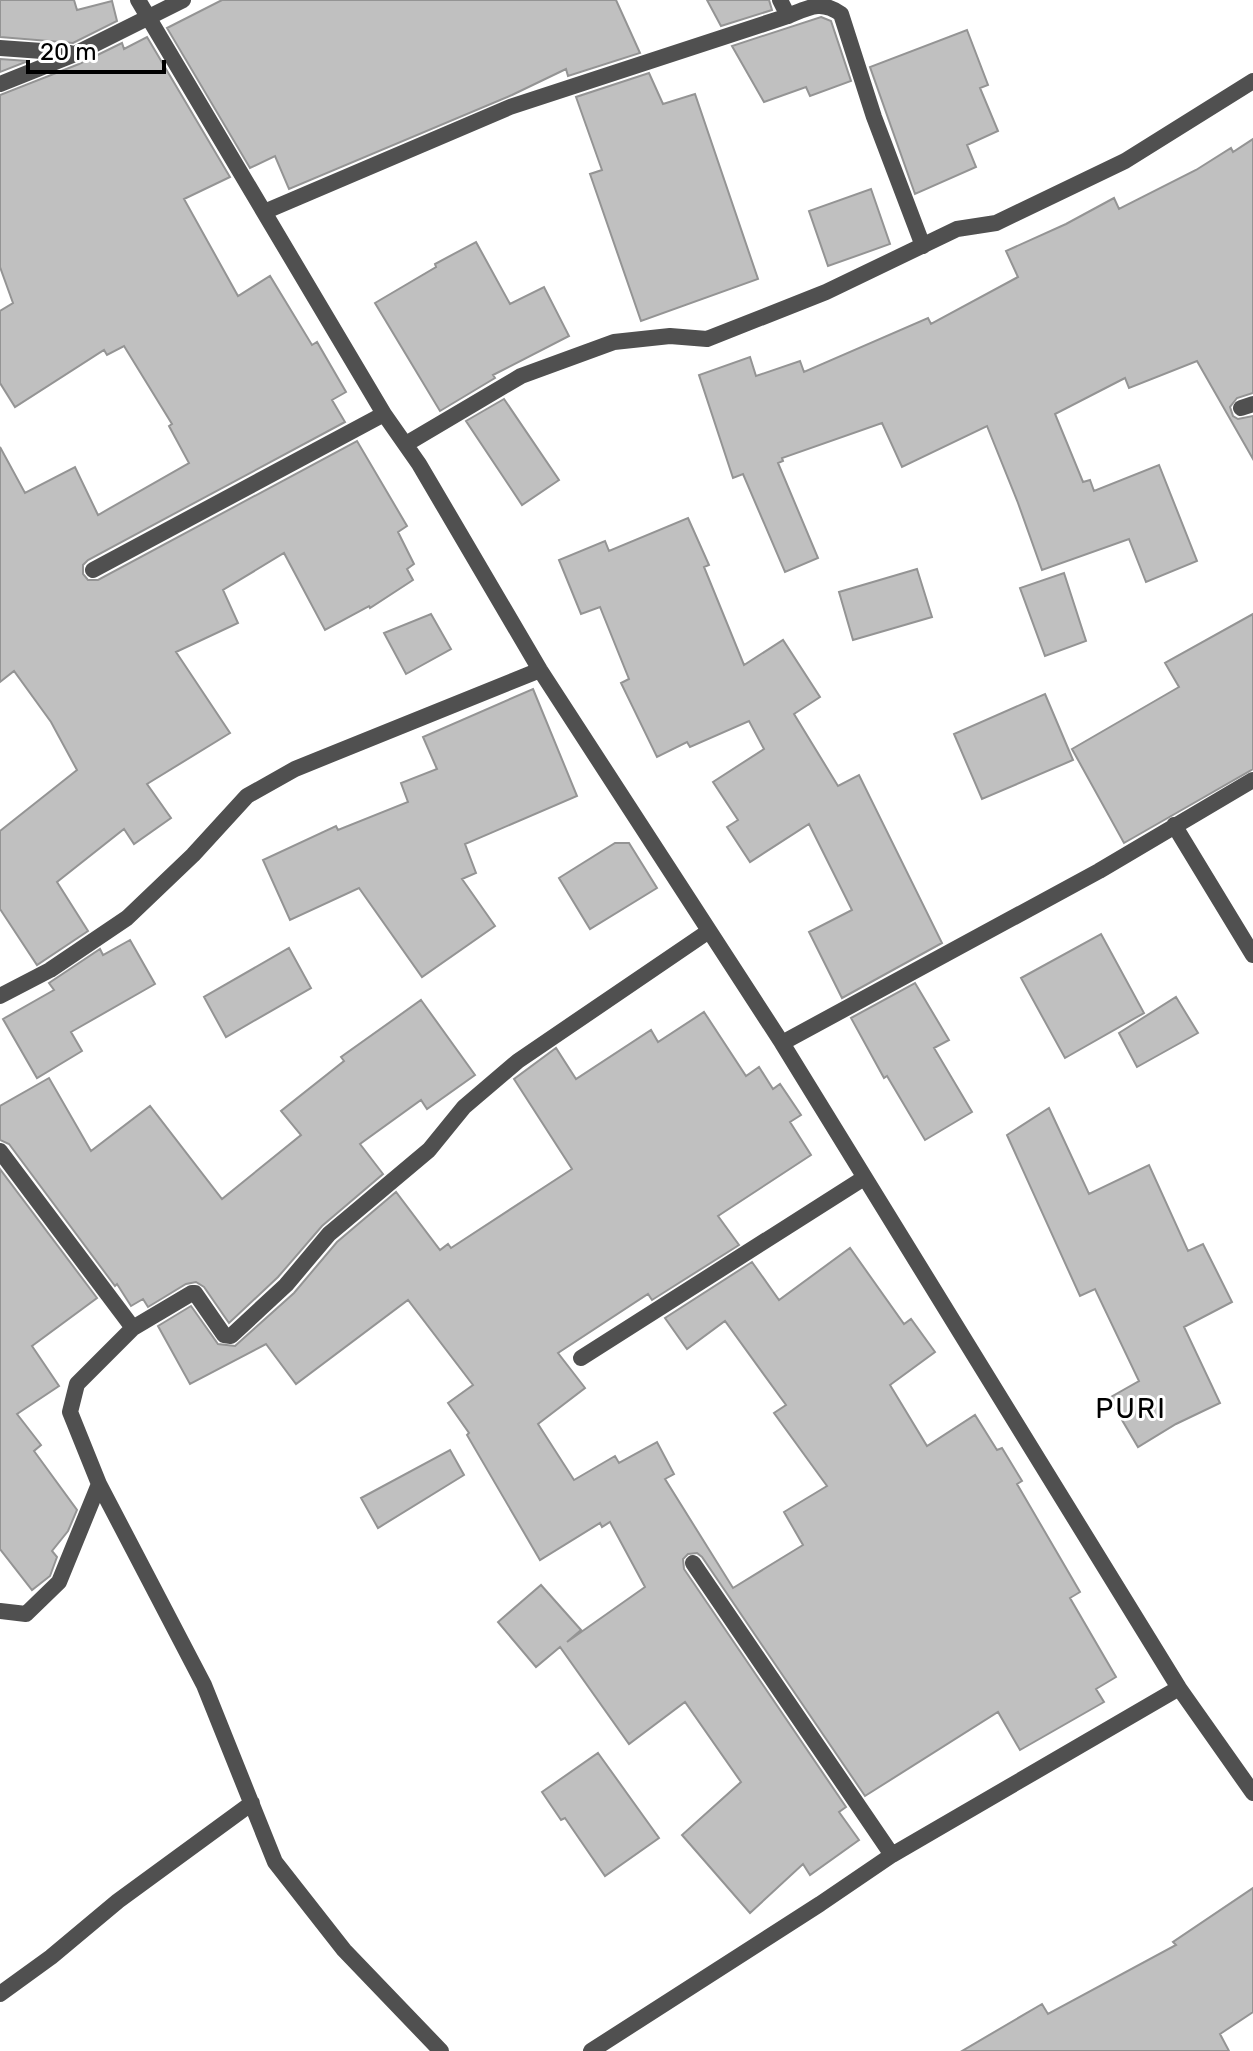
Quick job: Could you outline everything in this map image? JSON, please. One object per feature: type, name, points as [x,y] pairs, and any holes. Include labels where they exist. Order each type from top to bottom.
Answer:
[{"type":"street","points":[[138,0],[540,670],[782,1043],[1179,1688],[1253,1793]]},
{"type":"street","points":[[0,84],[75,54],[183,0]]},
{"type":"street","points":[[780,0],[788,16]]},
{"type":"street","points":[[264,212],[510,107],[788,16],[820,2],[831,5],[841,14],[874,117],[923,246]]},
{"type":"street","points":[[0,48],[75,54]]},
{"type":"street","points":[[406,444],[521,376],[614,342],[670,336],[707,339],[826,292],[957,229],[996,223],[1125,161],[1253,81]]},
{"type":"street","points":[[93,570],[384,414]]},
{"type":"street","points":[[0,996],[50,970],[127,918],[193,855],[247,796],[295,769],[540,670]]},
{"type":"street","points":[[782,1043],[1085,879],[1253,780]]},
{"type":"street","points":[[1174,825],[1253,955]]},
{"type":"street","points":[[441,2051],[344,1950],[275,1862],[204,1685],[99,1484],[70,1412],[77,1384],[133,1328],[192,1293],[224,1335],[231,1336],[286,1285],[329,1234],[429,1150],[464,1107],[518,1061],[709,931]]},
{"type":"street","points":[[0,1151],[133,1328]]},
{"type":"street","points":[[581,1358],[864,1178]]},
{"type":"street","points":[[0,1611],[26,1614],[59,1582],[99,1484]]},
{"type":"street","points":[[693,1563],[892,1855]]},
{"type":"street","points":[[591,2051],[808,1913],[892,1855],[1179,1688]]},
{"type":"street","points":[[0,1994],[51,1957],[118,1901],[252,1803]]},
{"type":"building","points":[[0,0],[74,0],[77,10],[112,1],[117,21],[73,43],[0,37]]},
{"type":"building","points":[[222,0],[616,0],[640,53],[568,76],[566,69],[289,189],[275,156],[250,168],[167,28]]},
{"type":"building","points":[[707,0],[769,0],[772,10],[721,26]]},
{"type":"building","points":[[821,17],[831,21],[851,81],[810,96],[806,87],[764,102],[732,46]]},
{"type":"building","points":[[967,30],[988,85],[980,88],[998,131],[967,145],[976,167],[915,194],[870,67]]},
{"type":"building","points":[[147,37],[230,177],[184,199],[238,296],[270,276],[312,345],[317,342],[346,392],[332,400],[345,422],[88,560],[83,565],[83,574],[88,580],[98,580],[357,441],[407,526],[398,532],[414,564],[407,569],[413,580],[370,608],[325,630],[284,553],[223,590],[238,623],[176,652],[230,733],[147,784],[171,818],[134,844],[124,829],[57,882],[88,931],[37,965],[0,909],[0,831],[77,770],[51,722],[14,671],[0,682],[0,447],[25,493],[75,467],[98,515],[189,463],[169,426],[172,424],[124,346],[107,355],[104,350],[15,407],[0,383],[0,311],[13,303],[0,267],[0,95],[79,64],[122,43],[124,49]]},
{"type":"building","points":[[0,59],[28,61],[0,72]]},
{"type":"building","points":[[649,73],[663,104],[695,94],[758,279],[641,321],[590,174],[602,170],[576,97]]},
{"type":"building","points":[[1253,139],[1253,393],[1237,398],[1230,407],[1233,416],[1238,419],[1253,416],[1253,459],[1197,361],[1129,388],[1125,378],[1055,414],[1083,482],[1090,480],[1094,491],[1159,465],[1197,561],[1146,582],[1129,539],[1042,570],[987,426],[902,467],[882,423],[782,458],[783,461],[778,463],[818,558],[785,572],[743,474],[733,478],[699,375],[750,357],[756,376],[800,361],[804,372],[928,318],[931,324],[1018,277],[1006,251],[1114,198],[1119,209]]},
{"type":"building","points":[[871,189],[890,244],[828,266],[809,211]]},
{"type":"building","points":[[476,242],[510,304],[544,287],[569,336],[493,375],[495,378],[440,411],[375,303]]},
{"type":"building","points":[[504,399],[559,480],[522,505],[466,421]]},
{"type":"building","points":[[688,518],[709,565],[704,567],[744,665],[783,640],[820,697],[794,714],[838,786],[859,775],[942,943],[842,998],[809,932],[852,910],[809,824],[750,862],[727,827],[738,820],[713,782],[764,749],[749,721],[690,747],[687,742],[657,757],[621,683],[629,679],[600,607],[581,614],[559,560],[605,541],[609,551]]},
{"type":"building","points":[[917,569],[932,617],[853,640],[839,592]]},
{"type":"building","points":[[1064,573],[1086,641],[1045,656],[1020,588]]},
{"type":"building","points":[[431,614],[451,649],[406,674],[384,633]]},
{"type":"building","points":[[1253,614],[1253,769],[1124,843],[1072,749],[1179,687],[1165,663]]},
{"type":"building","points":[[533,689],[577,796],[465,844],[476,873],[462,879],[495,926],[422,977],[359,888],[290,920],[263,860],[336,826],[338,830],[408,802],[401,783],[437,769],[423,737]]},
{"type":"building","points":[[1045,694],[1073,760],[982,799],[954,734]]},
{"type":"building","points":[[615,843],[629,843],[657,888],[590,929],[559,878]]},
{"type":"building","points":[[1101,934],[1144,1013],[1065,1058],[1021,978]]},
{"type":"building","points":[[130,940],[155,984],[71,1032],[82,1051],[37,1078],[3,1019],[54,990],[49,983],[100,949],[103,955]]},
{"type":"building","points":[[289,948],[311,988],[226,1037],[204,997]]},
{"type":"building","points":[[915,983],[949,1040],[934,1048],[972,1112],[925,1140],[887,1076],[884,1078],[851,1018]]},
{"type":"building","points":[[1176,997],[1198,1033],[1137,1067],[1119,1033]]},
{"type":"building","points":[[421,1000],[475,1075],[427,1109],[421,1100],[360,1144],[383,1174],[322,1226],[278,1277],[229,1323],[204,1287],[196,1282],[186,1284],[148,1307],[143,1299],[131,1306],[9,1144],[0,1140],[0,1106],[49,1078],[91,1151],[150,1106],[222,1199],[301,1135],[281,1111],[344,1061],[341,1057]]},
{"type":"building","points":[[704,1012],[746,1076],[759,1067],[773,1089],[780,1084],[801,1115],[790,1122],[811,1155],[718,1216],[739,1245],[652,1300],[648,1294],[558,1353],[585,1388],[538,1424],[574,1480],[615,1456],[619,1463],[657,1442],[674,1474],[665,1479],[733,1588],[803,1545],[784,1512],[827,1486],[774,1413],[786,1405],[725,1321],[687,1349],[665,1318],[752,1262],[779,1300],[850,1248],[904,1324],[911,1319],[935,1352],[890,1385],[927,1446],[975,1415],[997,1450],[1002,1448],[1022,1481],[1017,1484],[1080,1592],[1070,1598],[1116,1677],[1096,1689],[1104,1702],[1020,1750],[998,1712],[865,1796],[702,1557],[697,1553],[688,1554],[683,1559],[684,1569],[846,1807],[839,1812],[859,1840],[810,1875],[803,1864],[750,1913],[682,1835],[741,1782],[685,1702],[629,1744],[560,1647],[536,1667],[498,1622],[541,1585],[581,1630],[567,1642],[645,1587],[610,1522],[602,1527],[600,1523],[540,1560],[467,1435],[469,1433],[448,1403],[473,1385],[408,1300],[296,1384],[266,1344],[190,1384],[158,1326],[191,1306],[218,1344],[235,1346],[294,1293],[337,1242],[396,1192],[440,1250],[448,1244],[451,1248],[572,1169],[514,1079],[556,1048],[576,1079],[651,1030],[658,1042]]},
{"type":"building","points":[[1049,1108],[1089,1194],[1149,1165],[1188,1251],[1203,1244],[1232,1302],[1184,1327],[1220,1403],[1138,1447],[1109,1398],[1139,1381],[1095,1289],[1080,1296],[1007,1135]]},
{"type":"building","points":[[0,1169],[97,1298],[32,1346],[59,1386],[17,1414],[41,1445],[34,1451],[77,1510],[68,1531],[52,1551],[57,1557],[50,1576],[32,1590],[0,1549]]},
{"type":"building","points":[[450,1450],[464,1475],[378,1528],[361,1498]]},
{"type":"building","points":[[598,1753],[659,1838],[605,1876],[565,1818],[561,1820],[542,1792]]},
{"type":"building","points":[[1253,1888],[1253,2012],[1220,2034],[1229,2051],[962,2051],[1042,2004],[1048,2014],[1176,1945],[1173,1942]]},
{"type":"district","name":"PURI","points":[[1131,1408]]}]
